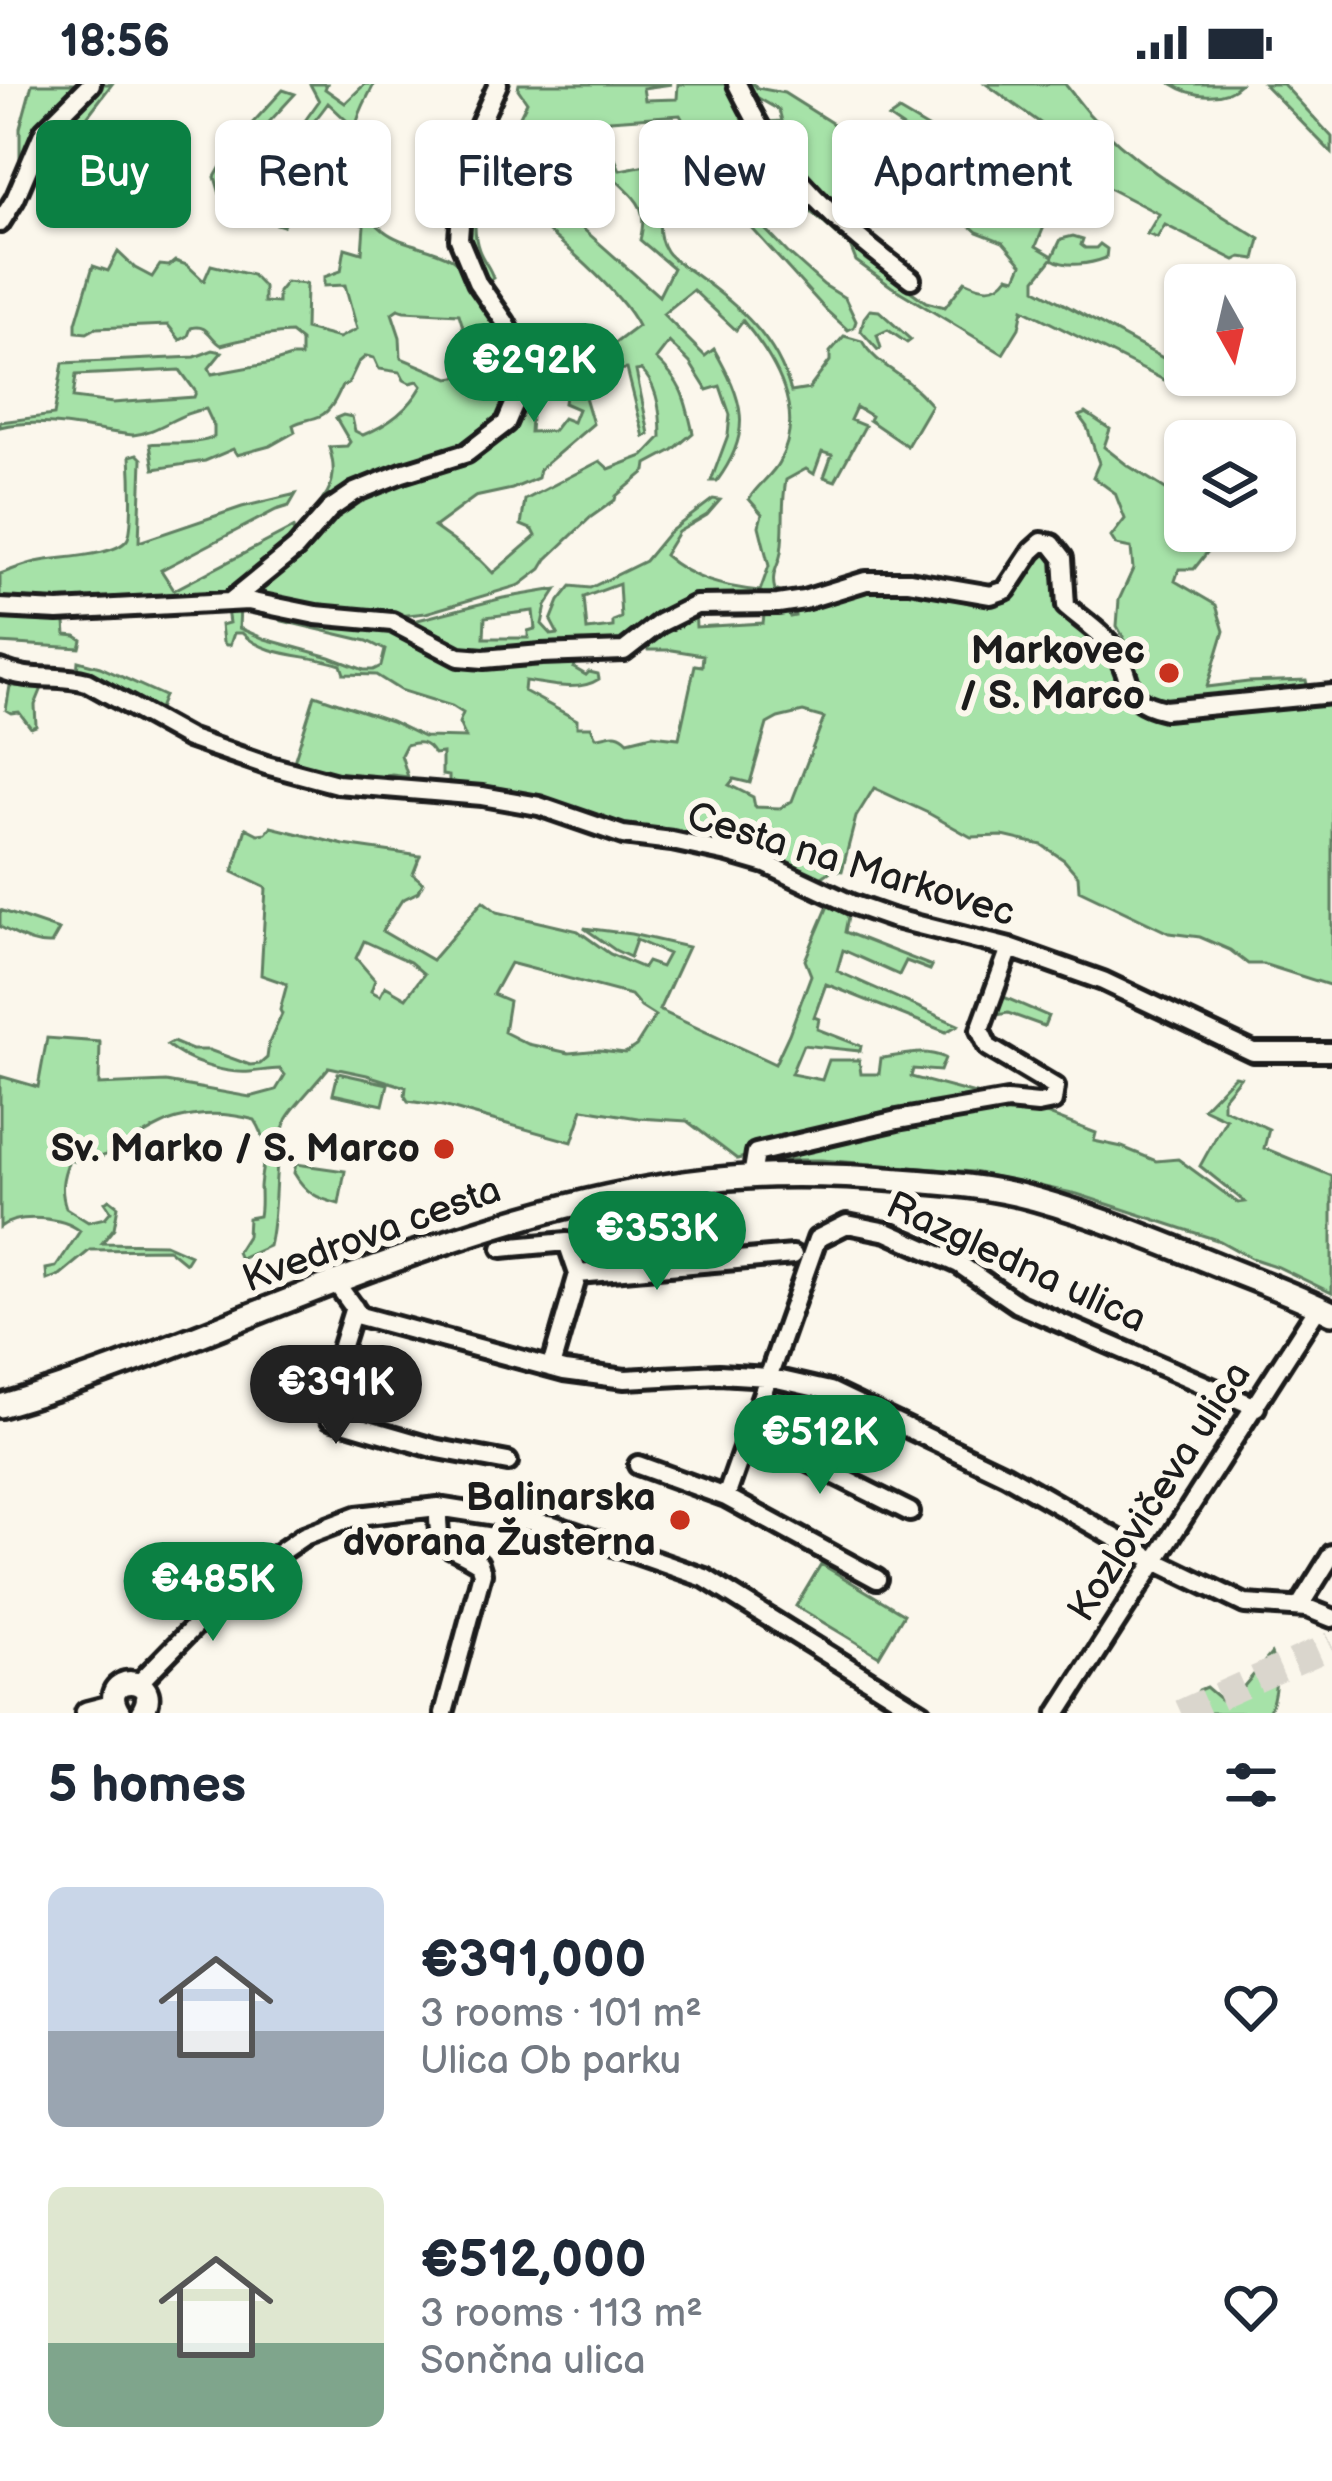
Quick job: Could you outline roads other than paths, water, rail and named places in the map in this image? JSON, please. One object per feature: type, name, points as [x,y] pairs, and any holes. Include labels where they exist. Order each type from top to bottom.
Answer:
[{"type":"street","points":[[0,224],[44,131],[91,84]]},
{"type":"street","points":[[231,602],[296,548],[330,509],[355,492],[467,453],[506,423],[520,391],[525,359],[477,282],[459,239],[465,157],[498,84]]},
{"type":"street","points":[[737,84],[767,140],[801,183],[866,246],[911,279]]},
{"type":"street","points":[[0,608],[58,611],[248,601],[329,617],[392,622],[459,657],[624,651],[660,623],[696,604],[778,604],[866,581],[909,581],[992,595],[1006,590],[1042,542],[1052,544],[1063,558],[1066,606],[1117,652],[1130,691],[1145,706],[1165,710],[1332,694]]},
{"type":"street","name":"Cesta na Markovec","points":[[0,669],[20,677],[87,682],[188,738],[338,784],[482,796],[539,806],[623,836],[672,841],[766,864],[871,911],[1010,948],[1102,981],[1253,1052],[1332,1052]]},
{"type":"street","points":[[752,1177],[756,1154],[897,1120],[1007,1101],[1038,1104],[1052,1100],[1054,1087],[988,1046],[980,1030],[1010,948]]},
{"type":"street","name":"Kvedrova cesta","points":[[0,1406],[118,1369],[486,1229],[557,1208],[707,1180],[870,1178],[1031,1198],[1162,1243],[1325,1310]]},
{"type":"street","name":"Razgledna ulica","points":[[727,1497],[818,1239],[847,1224],[887,1232],[958,1264],[1017,1304],[1256,1407]]},
{"type":"street","points":[[502,1248],[567,1243],[578,1274],[550,1367]]},
{"type":"street","points":[[578,1274],[793,1255]]},
{"type":"street","points":[[336,1283],[360,1316],[550,1367],[625,1379],[718,1373],[768,1377],[830,1391],[1006,1475],[1154,1560],[1245,1604],[1299,1607],[1332,1618]]},
{"type":"street","points":[[354,1307],[323,1408],[330,1418],[433,1448],[508,1462]]},
{"type":"street","name":"Kozlovičeva ulica","points":[[1058,1713],[1154,1560],[1325,1310]]},
{"type":"street","points":[[748,1437],[910,1512]]},
{"type":"street","points":[[638,1465],[727,1497],[877,1579]]},
{"type":"street","points":[[437,1507],[437,1534],[443,1545],[479,1563],[482,1574],[444,1713]]},
{"type":"street","points":[[138,1684],[226,1594],[304,1536],[357,1516],[437,1507],[553,1526],[705,1578],[922,1713]]},
{"type":"street","points":[[1299,1607],[1332,1554]]},
{"type":"street","points":[[87,1713],[116,1709],[113,1694],[127,1682],[138,1684],[148,1696],[145,1712]]},
{"type":"tunnel","points":[[1181,1713],[1332,1645]]},
{"type":"place","name":"Markovec / S. Marco","points":[[1169,673]]},
{"type":"place","name":"Sv. Marko / S. Marco","points":[[444,1149]]},
{"type":"place","name":"Balinarska dvorana Žusterna","points":[[680,1520]]}]
